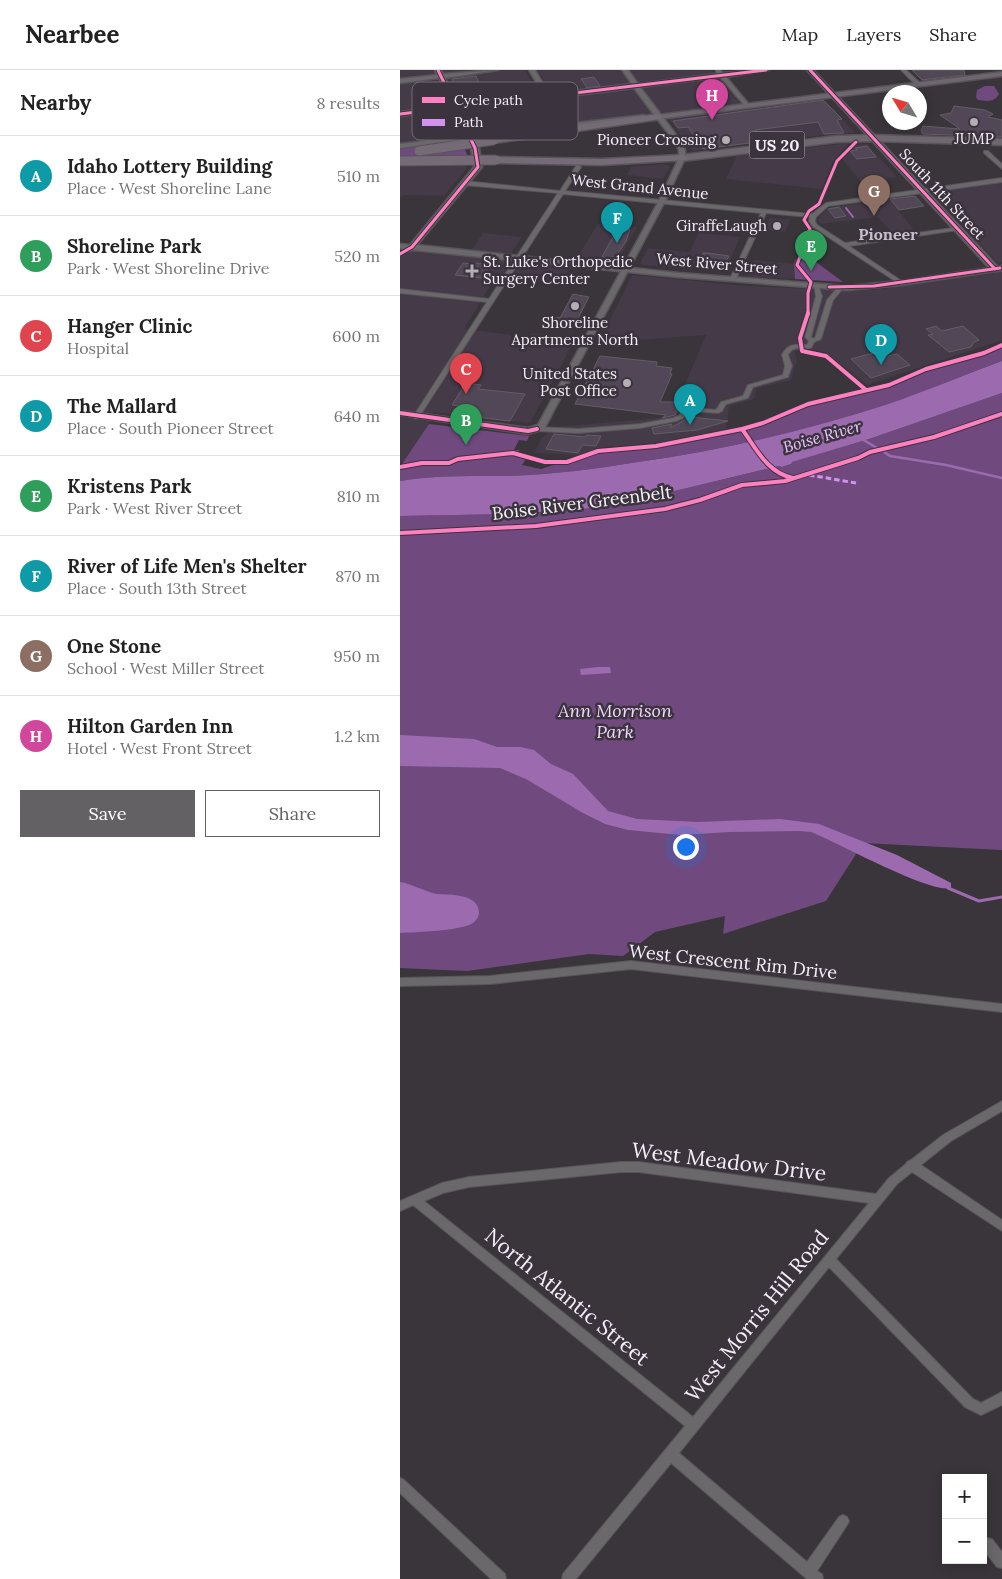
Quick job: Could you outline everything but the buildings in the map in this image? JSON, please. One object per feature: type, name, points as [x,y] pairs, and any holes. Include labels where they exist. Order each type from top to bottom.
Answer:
[{"type":"highway","name":"US 20","points":[[578,128],[658,117]]},
{"type":"highway","name":"US 20","points":[[400,153],[494,140]]},
{"type":"highway","name":"US 20","points":[[400,160],[619,162],[682,158]]},
{"type":"main road","points":[[400,81],[439,73],[495,70]]},
{"type":"main road","name":"US 20","points":[[658,117],[1000,73]]},
{"type":"main road","name":"US 20","points":[[682,158],[790,144],[873,138],[1002,142]]},
{"type":"main road","points":[[400,254],[412,247],[478,167],[475,148],[471,140]]},
{"type":"main road","name":"West River Street","points":[[400,246],[625,269],[841,287],[900,283],[998,268]]},
{"type":"street","points":[[532,70],[539,82]]},
{"type":"street","points":[[538,429],[545,421],[661,202],[682,158],[682,150],[677,140],[658,117],[625,70]]},
{"type":"street","points":[[578,93],[719,73],[766,70]]},
{"type":"street","name":"South 11th Street","points":[[810,70],[998,268]]},
{"type":"street","points":[[903,70],[918,84]]},
{"type":"street","points":[[719,73],[747,106]]},
{"type":"street","points":[[578,124],[627,118],[658,117]]},
{"type":"street","points":[[400,146],[452,140]]},
{"type":"street","points":[[986,152],[1002,167]]},
{"type":"street","points":[[416,416],[578,167]]},
{"type":"street","points":[[900,283],[815,226],[812,221],[813,216],[826,204],[1002,180]]},
{"type":"street","name":"West Grand Avenue","points":[[464,183],[813,216]]},
{"type":"street","points":[[733,279],[764,212]]},
{"type":"street","points":[[844,245],[958,228]]},
{"type":"street","points":[[812,341],[808,337],[819,296],[816,286]]},
{"type":"street","points":[[812,341],[818,339],[830,300],[841,287]]},
{"type":"street","points":[[400,290],[491,301]]},
{"type":"street","points":[[400,413],[528,431],[538,429],[578,431],[640,426],[674,420],[681,417],[687,409],[716,412],[720,410],[723,403],[746,397],[750,386],[786,376],[789,368],[785,355],[786,351],[796,346],[810,347],[812,341]]},
{"type":"street","name":"West Crescent Rim Drive","points":[[400,982],[490,980],[631,965],[1002,1008]]},
{"type":"street","name":"West Morris Hill Road","points":[[569,1579],[893,1181],[947,1138],[1002,1106]]},
{"type":"street","points":[[911,1165],[1002,1226]]},
{"type":"street","name":"West Meadow Drive","points":[[400,1206],[442,1188],[469,1182],[621,1167],[639,1167],[878,1199]]},
{"type":"street","name":"North Atlantic Street","points":[[415,1200],[694,1425]]},
{"type":"street","points":[[830,1259],[969,1403],[981,1409],[994,1404],[1002,1398]]},
{"type":"street","points":[[670,1454],[813,1575],[843,1520]]},
{"type":"street","points":[[400,1484],[500,1579]]},
{"type":"street","points":[[987,1544],[1002,1562]]},
{"type":"shaded area","points":[[400,70],[525,70],[532,82],[412,82],[412,140],[441,140],[400,145]]},
{"type":"shaded area","points":[[538,70],[712,70],[746,111],[826,101],[855,133],[812,136],[692,151],[664,112],[578,123],[578,82],[545,82]]},
{"type":"shaded area","points":[[849,143],[833,162],[822,189],[726,179],[737,156]]},
{"type":"shaded area","points":[[867,144],[897,177],[861,182],[842,159],[852,146]]},
{"type":"shaded area","points":[[465,162],[467,168],[444,196],[405,195],[400,197],[400,164]]},
{"type":"shaded area","points":[[663,164],[670,166],[663,179],[627,175],[631,167]]},
{"type":"shaded area","points":[[1002,182],[1002,262],[998,263],[930,192]]},
{"type":"shaded area","points":[[889,199],[914,230],[892,233],[878,217],[820,224],[817,220],[828,208]]},
{"type":"shaded area","name":"GiraffeLaugh","points":[[770,218],[790,220],[785,232],[765,230]]},
{"type":"shaded area","points":[[598,224],[637,227],[618,260],[613,262],[584,259],[578,256]]},
{"type":"shaded area","points":[[483,233],[522,237],[505,262],[569,269],[561,283],[496,276],[464,329],[511,335],[510,343],[524,345],[531,333],[576,338],[530,423],[433,412],[429,424],[405,461],[400,463],[400,250],[467,257]]},
{"type":"shaded area","points":[[698,233],[740,237],[725,271],[642,265],[640,263],[648,248],[690,252]]},
{"type":"shaded area","points":[[753,260],[794,264],[795,279],[747,276]]},
{"type":"shaded area","points":[[1002,270],[1002,340],[867,385],[825,352],[808,349],[794,351],[797,359],[791,380],[756,388],[754,399],[729,406],[726,430],[656,444],[604,447],[579,455],[534,453],[542,438],[555,427],[671,417],[706,335],[599,343],[632,275],[747,286],[849,291],[882,289]]},
{"type":"green space","points":[[985,86],[994,86],[999,94],[995,99],[990,101],[978,100],[976,97],[977,90]]},
{"type":"green space","points":[[457,141],[462,143],[467,154],[465,162],[400,164],[400,149]]},
{"type":"green space","points":[[796,259],[816,262],[843,282],[795,279],[794,264]]},
{"type":"green space","points":[[1002,345],[1002,361],[885,405],[763,439],[701,452],[572,471],[522,475],[440,477],[400,481],[400,467],[429,424],[529,436],[527,441],[519,440],[514,450],[520,450],[516,454],[528,456],[522,465],[541,469],[597,451],[656,446],[742,429],[763,423],[808,404],[889,385],[926,369],[984,353]]},
{"type":"green space","name":"Ann Morrison Park","points":[[1002,393],[1002,850],[863,843],[826,901],[723,934],[725,916],[655,932],[623,956],[589,954],[467,971],[400,968],[400,516],[515,514],[608,507],[779,466],[782,467],[791,464],[791,462],[869,439]]},
{"type":"water","name":"Boise River","points":[[1002,361],[1002,393],[869,439],[792,462],[782,467],[779,466],[608,507],[515,514],[400,516],[400,481],[440,477],[522,475],[572,471],[732,446],[824,423],[885,405]]},
{"type":"water","points":[[610,667],[611,673],[581,675],[580,669]]},
{"type":"water","points":[[400,735],[474,739],[497,747],[520,747],[534,750],[551,764],[573,774],[608,811],[637,819],[698,822],[780,819],[819,824],[897,855],[951,883],[951,888],[940,888],[904,876],[811,832],[729,832],[681,835],[628,830],[605,824],[526,779],[500,768],[400,766]]},
{"type":"water","points":[[400,882],[432,893],[469,898],[478,906],[478,917],[473,923],[459,928],[400,933]]},
{"type":"waterway","points":[[846,208],[853,217]]},
{"type":"waterway","name":"Boise River","points":[[862,439],[877,448]]},
{"type":"waterway","points":[[883,451],[890,456],[946,465],[1002,478]]},
{"type":"waterway","points":[[948,888],[979,901],[1002,897]]},
{"type":"marked path","points":[[809,475],[856,483]]},
{"type":"cycle path","points":[[438,70],[444,82]]},
{"type":"cycle path","points":[[578,93],[766,70]]},
{"type":"cycle path","points":[[810,70],[995,269]]},
{"type":"cycle path","points":[[400,114],[412,113]]},
{"type":"cycle path","points":[[400,254],[412,247],[478,167],[475,148],[471,140]]},
{"type":"cycle path","points":[[856,142],[837,161],[819,204],[809,211],[804,220],[810,229],[797,265],[811,282],[808,293],[808,315],[801,333],[800,344],[802,351],[826,356],[866,390]]},
{"type":"cycle path","points":[[829,287],[874,286],[1000,268]]},
{"type":"cycle path","points":[[742,429],[763,423],[808,404],[889,385],[926,369],[984,353],[1002,345]]},
{"type":"cycle path","points":[[400,413],[528,431],[537,429]]},
{"type":"cycle path","name":"Boise River Greenbelt","points":[[400,533],[536,526],[665,509],[700,500],[742,485],[785,481],[858,458],[870,452],[934,437],[1002,414]]},
{"type":"cycle path","points":[[400,467],[422,463],[449,463],[458,459],[513,453],[545,462],[567,462],[598,451],[656,446],[742,429],[770,467],[784,476],[793,478]]},
{"type":"place","name":"Hilton Garden Inn","points":[[712,120]]},
{"type":"place","name":"JUMP","points":[[974,122]]},
{"type":"place","name":"Pioneer Crossing","points":[[726,140]]},
{"type":"place","name":"One Stone","points":[[874,216]]},
{"type":"place","name":"GiraffeLaugh","points":[[777,226]]},
{"type":"place","name":"River of Life Men's Shelter","points":[[617,243]]},
{"type":"place","name":"St. Luke's Orthopedic Surgery Center","points":[[472,271]]},
{"type":"place","name":"Kristens Park","points":[[811,271]]},
{"type":"place","name":"Shoreline Apartments North","points":[[575,306]]},
{"type":"place","name":"The Mallard","points":[[881,365]]},
{"type":"place","name":"United States Post Office","points":[[627,383]]},
{"type":"place","name":"Hanger Clinic","points":[[466,394]]},
{"type":"place","name":"Idaho Lottery Building","points":[[690,425]]},
{"type":"place","name":"Shoreline Park","points":[[466,445]]},
{"type":"district","name":"Pioneer","points":[[888,234]]}]
